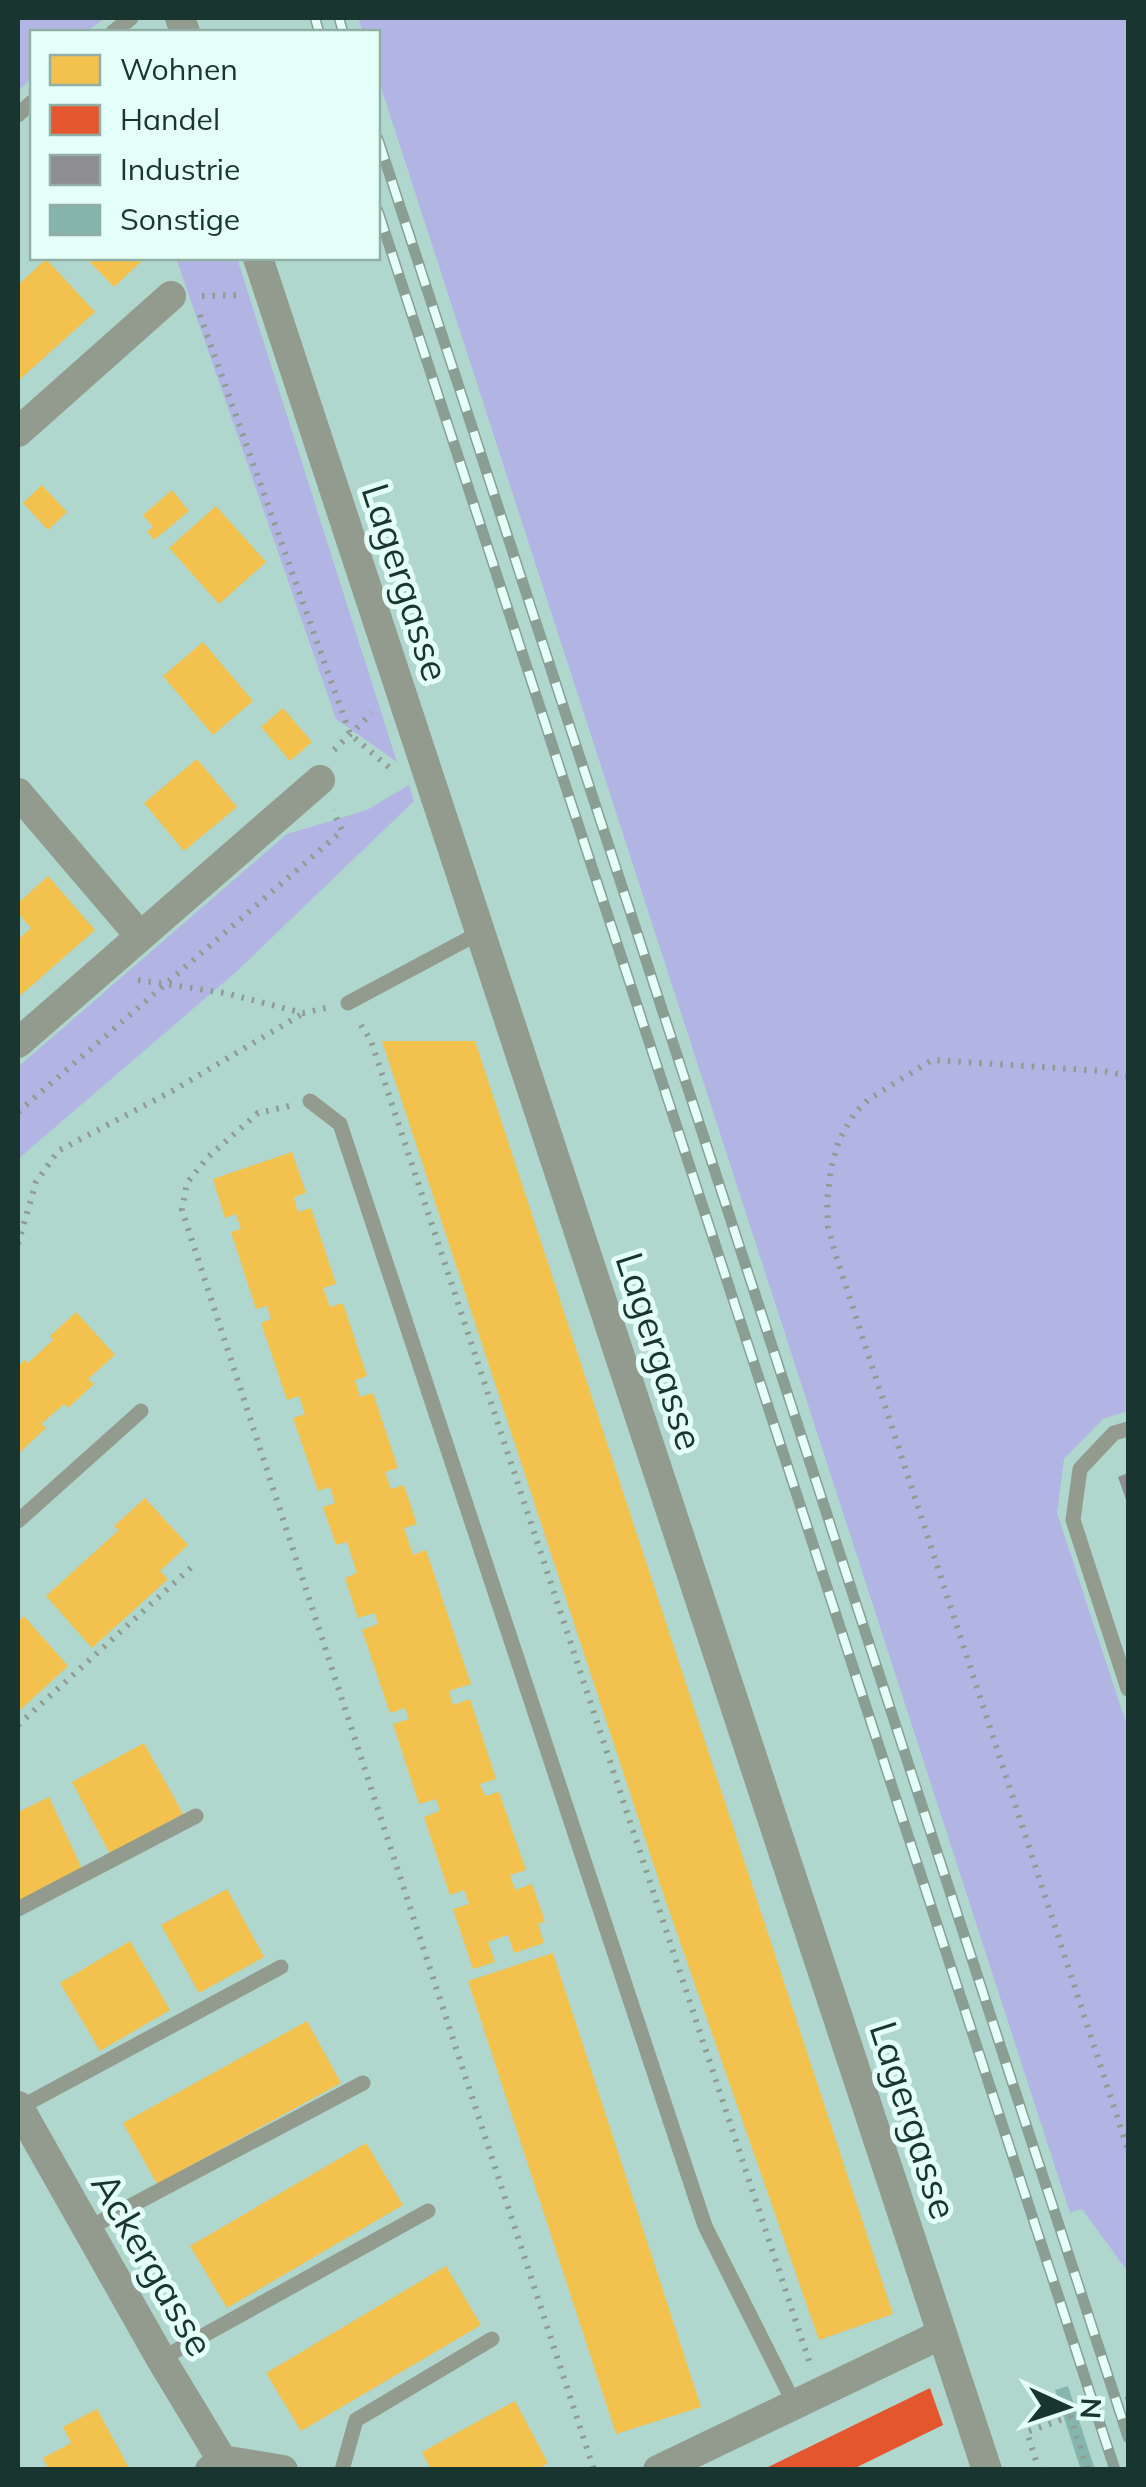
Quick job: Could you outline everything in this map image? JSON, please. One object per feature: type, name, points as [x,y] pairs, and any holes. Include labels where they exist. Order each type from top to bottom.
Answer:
[{"type":"street","name":"Lagergasse","points":[[259,260],[987,2470]]},
{"type":"street","points":[[18,432],[171,296]]},
{"type":"street","points":[[18,1043],[320,780]]},
{"type":"street","points":[[18,793],[140,936]]},
{"type":"street","name":"Ackergasse","points":[[18,2107],[216,2465]]},
{"type":"street","points":[[658,2470],[942,2334]]},
{"type":"street","points":[[216,2465],[283,2470]]},
{"type":"lane","points":[[348,1003],[479,933]]},
{"type":"lane","points":[[310,1101],[340,1124],[705,2226],[807,2400]]},
{"type":"lane","points":[[18,1521],[141,1410]]},
{"type":"lane","points":[[1128,1429],[1114,1433],[1080,1468],[1073,1520],[1128,1689]]},
{"type":"lane","points":[[18,1910],[196,1816]]},
{"type":"lane","points":[[18,2107],[281,1968]]},
{"type":"lane","points":[[87,2229],[362,2083]]},
{"type":"lane","points":[[160,2359],[428,2211]]},
{"type":"lane","points":[[342,2470],[356,2420],[492,2339]]},
{"type":"path","points":[[171,296],[270,294]]},
{"type":"path","points":[[187,326],[201,314],[350,734],[398,776],[428,778]]},
{"type":"path","points":[[18,1112],[342,830],[320,780],[328,756],[399,688]]},
{"type":"path","points":[[95,976],[224,993],[303,1013]]},
{"type":"path","points":[[18,1244],[36,1182],[58,1151],[174,1090],[303,1013],[348,1003]]},
{"type":"path","points":[[372,1041],[807,2400]]},
{"type":"path","points":[[1128,1076],[1104,1071],[932,1060],[869,1099],[854,1114],[839,1140],[827,1200],[828,1227],[836,1256],[1128,2150]]},
{"type":"path","points":[[310,1101],[258,1114],[206,1158],[187,1183],[182,1210],[594,2470]]},
{"type":"path","points":[[18,1725],[195,1564]]},
{"type":"path","points":[[1039,2470],[1027,2432],[1086,2411]]},
{"type":"path","points":[[1070,2416],[1088,2470]]},
{"type":"shaded area","points":[[18,18],[105,18],[89,30],[30,30],[30,80],[18,91]]},
{"type":"shaded area","points":[[358,18],[1128,18],[1128,1411],[1103,1419],[1064,1459],[1057,1513],[1128,1729],[1128,2272],[1082,2209],[1070,2213],[380,84],[380,30],[362,30]]},
{"type":"shaded area","points":[[177,260],[238,260],[397,762],[336,719]]},
{"type":"shaded area","points":[[409,785],[414,801],[236,972],[18,1159],[18,1067],[287,834],[367,810]]},
{"type":"building: Wohnen","points":[[47,260],[95,312],[18,381],[18,285]]},
{"type":"building: Wohnen","points":[[88,260],[143,260],[114,287]]},
{"type":"building: Wohnen","points":[[42,485],[67,512],[48,530],[23,503]]},
{"type":"building: Wohnen","points":[[172,490],[189,511],[154,540],[147,531],[153,527],[143,515]]},
{"type":"building: Wohnen","points":[[216,506],[266,562],[219,604],[169,548]]},
{"type":"building: Wohnen","points":[[203,642],[253,701],[213,735],[163,676]]},
{"type":"building: Wohnen","points":[[283,708],[312,742],[290,761],[261,727]]},
{"type":"building: Wohnen","points":[[197,759],[237,807],[184,851],[144,803]]},
{"type":"building: Wohnen","points":[[48,876],[95,930],[21,995],[18,940],[31,928],[18,913],[18,903]]},
{"type":"building: Wohnen","points":[[382,1041],[475,1041],[893,2314],[819,2340],[663,1893]]},
{"type":"building: Wohnen","points":[[292,1152],[306,1193],[294,1197],[298,1212],[311,1208],[336,1284],[323,1288],[330,1307],[343,1303],[367,1376],[355,1380],[360,1397],[373,1393],[398,1468],[385,1472],[391,1489],[404,1485],[417,1524],[404,1528],[413,1555],[426,1550],[471,1684],[449,1691],[453,1705],[470,1699],[496,1779],[480,1784],[485,1796],[499,1792],[526,1870],[510,1875],[515,1890],[532,1884],[545,1921],[538,1924],[544,1943],[514,1953],[508,1935],[488,1942],[495,1962],[473,1969],[453,1909],[469,1904],[464,1890],[450,1895],[424,1817],[440,1811],[436,1799],[419,1804],[393,1724],[409,1719],[405,1708],[390,1713],[362,1630],[378,1624],[375,1613],[358,1618],[345,1578],[357,1573],[347,1542],[336,1545],[323,1507],[335,1503],[330,1487],[318,1491],[293,1418],[305,1414],[299,1396],[287,1400],[261,1323],[271,1319],[267,1306],[256,1309],[231,1232],[241,1229],[236,1214],[225,1218],[213,1179]]},
{"type":"building: Wohnen","points":[[76,1312],[115,1355],[88,1379],[94,1384],[68,1408],[64,1404],[41,1424],[46,1428],[18,1454],[18,1366],[25,1360],[28,1363],[53,1340],[50,1336]]},
{"type":"building: Wohnen","points":[[145,1498],[188,1545],[160,1571],[168,1579],[92,1648],[46,1596],[119,1530],[114,1526]]},
{"type":"building: Wohnen","points":[[24,1616],[68,1666],[18,1712],[18,1622]]},
{"type":"building: Wohnen","points":[[144,1743],[183,1814],[110,1854],[72,1782]]},
{"type":"building: Wohnen","points":[[49,1797],[83,1871],[18,1901],[18,1812]]},
{"type":"building: Wohnen","points":[[227,1889],[264,1957],[199,1993],[161,1925]]},
{"type":"building: Wohnen","points":[[130,1941],[170,2010],[100,2051],[60,1983]]},
{"type":"building: Wohnen","points":[[553,1953],[701,2407],[616,2434],[468,1981]]},
{"type":"building: Wohnen","points":[[307,2021],[341,2083],[157,2184],[123,2123]]},
{"type":"building: Wohnen","points":[[366,2143],[403,2205],[227,2308],[190,2246]]},
{"type":"building: Wohnen","points":[[446,2266],[481,2325],[301,2431],[266,2373]]},
{"type":"building: Wohnen","points":[[515,2401],[548,2463],[536,2470],[431,2470],[422,2452]]},
{"type":"building: Wohnen","points":[[97,2409],[130,2470],[49,2470],[43,2458],[71,2443],[63,2427]]},
{"type":"building: Handel","points":[[930,2388],[943,2425],[851,2470],[762,2470]]},
{"type":"building: Industrie","points":[[1128,1473],[1128,1505],[1118,1477]]},
{"type":"building: Sonstige","points":[[1068,2386],[1095,2470],[1081,2470],[1055,2390]]},
{"type":"railway","points":[[315,18],[318,30]]},
{"type":"railway","points":[[339,18],[342,30]]},
{"type":"railway","points":[[380,145],[1128,2437]]},
{"type":"railway","points":[[380,217],[1115,2470]]}]
